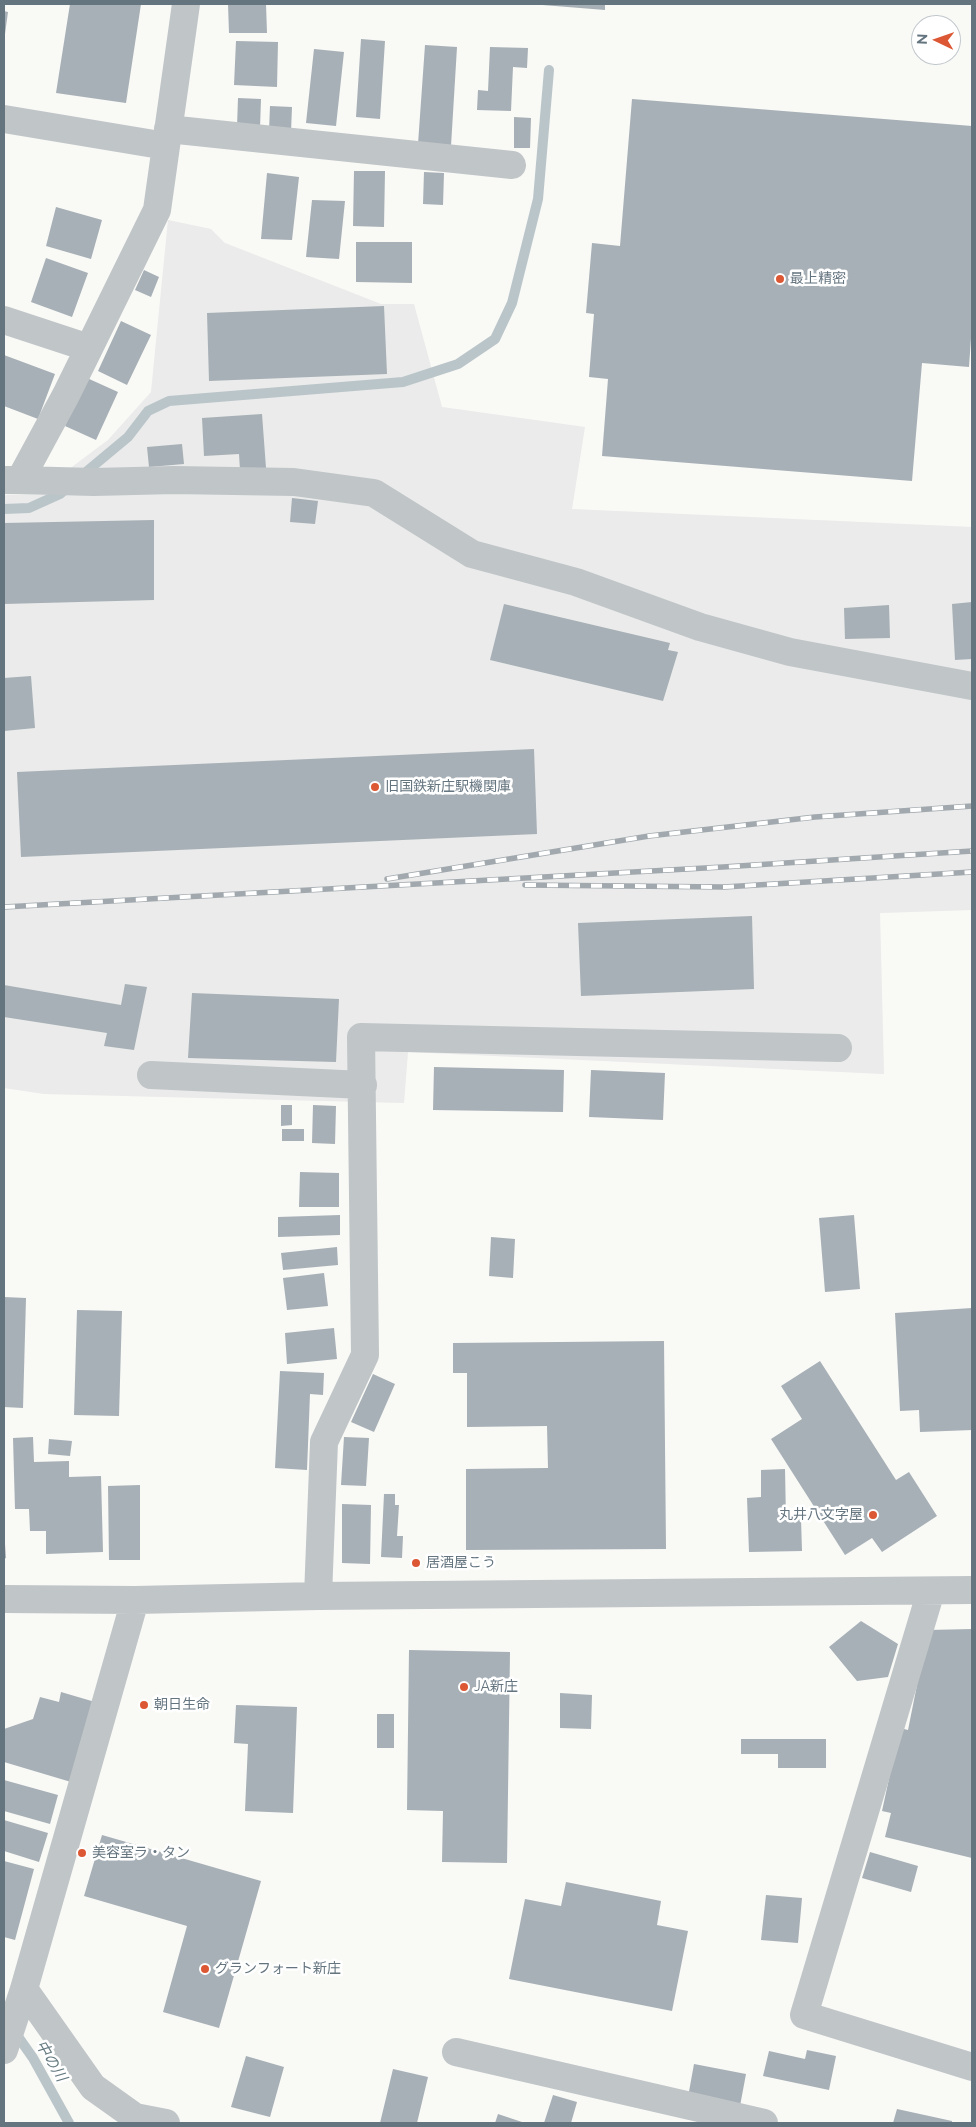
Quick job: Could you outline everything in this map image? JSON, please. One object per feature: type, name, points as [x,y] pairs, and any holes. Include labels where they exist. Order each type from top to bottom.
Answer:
[{"type":"street","points":[[186,4],[157,210],[89,348],[12,480],[294,482],[374,493],[472,554],[576,582],[700,627],[790,652],[972,686]]},
{"type":"street","points":[[4,119],[167,137],[512,165]]},
{"type":"street","points":[[4,320],[89,348]]},
{"type":"street","points":[[318,1596],[324,1442],[365,1356],[361,1038],[838,1048]]},
{"type":"street","points":[[151,1075],[363,1084]]},
{"type":"street","points":[[4,1599],[135,1600],[318,1596],[972,1590]]},
{"type":"street","points":[[931,1591],[804,2015],[972,2067]]},
{"type":"street","points":[[4,2050],[135,1600]]},
{"type":"street","points":[[21,1996],[93,2088],[135,2117],[166,2123]]},
{"type":"street","points":[[456,2052],[764,2123]]},
{"type":"shaded area","points":[[168,220],[211,229],[225,243],[381,304],[414,304],[442,407],[585,427],[572,509],[972,527],[972,910],[880,913],[884,1074],[408,1052],[404,1103],[44,1094],[4,1088],[4,495],[37,493],[108,440],[151,392]]},
{"type":"building","points":[[70,4],[141,4],[126,103],[56,93]]},
{"type":"building","points":[[228,4],[266,4],[267,33],[229,33]]},
{"type":"building","points":[[530,4],[605,4],[605,10]]},
{"type":"building","points":[[4,11],[8,12],[5,34],[4,34]]},
{"type":"building","points":[[361,39],[385,41],[380,119],[356,117]]},
{"type":"building","points":[[236,41],[278,42],[277,87],[234,85]]},
{"type":"building","points":[[425,45],[457,47],[451,146],[418,144]]},
{"type":"building","points":[[490,47],[528,48],[527,68],[513,67],[511,111],[477,110],[478,90],[488,91]]},
{"type":"building","points":[[314,49],[344,52],[336,126],[306,123]]},
{"type":"building","points":[[238,98],[261,99],[260,128],[237,127]]},
{"type":"building","name":"最上精密","points":[[632,99],[972,126],[972,324],[969,367],[922,363],[912,481],[602,456],[608,379],[589,377],[594,314],[586,313],[592,243],[620,246]]},
{"type":"building","points":[[270,106],[292,107],[291,132],[269,131]]},
{"type":"building","points":[[514,117],[531,118],[530,148],[514,148]]},
{"type":"building","points":[[354,171],[385,171],[384,227],[353,226]]},
{"type":"building","points":[[424,172],[444,173],[443,205],[423,204]]},
{"type":"building","points":[[267,173],[299,177],[292,240],[261,239]]},
{"type":"building","points":[[312,200],[345,201],[339,259],[306,257]]},
{"type":"building","points":[[56,207],[102,220],[91,259],[46,246]]},
{"type":"building","points":[[356,242],[412,242],[412,283],[356,282]]},
{"type":"building","points":[[46,258],[88,273],[72,317],[31,302]]},
{"type":"building","points":[[144,270],[159,277],[151,297],[135,290]]},
{"type":"building","points":[[384,306],[387,374],[209,381],[207,313]]},
{"type":"building","points":[[121,321],[151,335],[127,385],[98,371]]},
{"type":"building","points":[[4,355],[55,374],[38,419],[4,406]]},
{"type":"building","points":[[87,378],[118,392],[96,440],[65,426]]},
{"type":"building","points":[[262,414],[266,468],[240,470],[239,454],[204,456],[202,418]]},
{"type":"building","points":[[182,444],[184,464],[149,467],[147,447]]},
{"type":"building","points":[[292,498],[318,501],[315,524],[290,522]]},
{"type":"building","points":[[154,520],[154,600],[4,604],[4,523]]},
{"type":"building","points":[[972,602],[972,659],[955,660],[952,604]]},
{"type":"building","points":[[504,604],[670,643],[668,650],[678,652],[663,701],[490,660]]},
{"type":"building","points":[[889,605],[890,638],[845,639],[844,608]]},
{"type":"building","points":[[31,676],[35,728],[4,731],[4,678]]},
{"type":"building","points":[[534,749],[537,834],[21,857],[17,772]]},
{"type":"building","points":[[752,916],[754,989],[581,996],[578,923]]},
{"type":"building","points":[[125,984],[147,987],[134,1050],[104,1046],[107,1033],[4,1017],[4,985],[121,1005]]},
{"type":"building","points":[[192,993],[339,999],[336,1062],[188,1058]]},
{"type":"building","points":[[434,1067],[564,1070],[563,1112],[433,1110]]},
{"type":"building","points":[[591,1070],[665,1073],[663,1120],[589,1117]]},
{"type":"building","points":[[281,1105],[292,1105],[292,1125],[281,1126]]},
{"type":"building","points":[[313,1105],[336,1106],[335,1144],[312,1143]]},
{"type":"building","points":[[282,1129],[304,1129],[304,1141],[282,1141]]},
{"type":"building","points":[[300,1172],[339,1173],[339,1207],[299,1207]]},
{"type":"building","points":[[340,1215],[340,1235],[278,1237],[278,1217]]},
{"type":"building","points":[[854,1215],[860,1289],[825,1292],[819,1218]]},
{"type":"building","points":[[491,1237],[515,1239],[513,1278],[489,1276]]},
{"type":"building","points":[[337,1247],[338,1265],[283,1270],[281,1253]]},
{"type":"building","points":[[324,1273],[328,1306],[287,1310],[283,1278]]},
{"type":"building","points":[[4,1297],[26,1298],[23,1408],[4,1407]]},
{"type":"building","points":[[972,1308],[972,1430],[920,1432],[919,1410],[900,1411],[895,1313]]},
{"type":"building","points":[[77,1310],[122,1311],[119,1416],[74,1415]]},
{"type":"building","points":[[334,1328],[337,1359],[287,1364],[285,1333]]},
{"type":"building","points":[[664,1341],[666,1549],[466,1550],[466,1469],[548,1468],[547,1426],[467,1427],[467,1373],[453,1373],[453,1343]]},
{"type":"building","points":[[820,1361],[896,1480],[909,1472],[937,1516],[882,1552],[872,1538],[845,1555],[771,1439],[802,1419],[781,1386]]},
{"type":"building","points":[[280,1371],[324,1373],[323,1395],[310,1394],[307,1470],[275,1468]]},
{"type":"building","points":[[373,1374],[395,1384],[374,1432],[351,1422]]},
{"type":"building","points":[[33,1437],[34,1462],[69,1461],[69,1477],[101,1476],[103,1552],[46,1554],[46,1531],[30,1531],[29,1509],[15,1509],[13,1438]]},
{"type":"building","points":[[344,1437],[369,1438],[366,1486],[341,1485]]},
{"type":"building","points":[[49,1439],[72,1441],[70,1456],[48,1454]]},
{"type":"building","points":[[785,1469],[786,1520],[801,1519],[802,1551],[749,1552],[747,1498],[761,1497],[761,1470]]},
{"type":"building","points":[[140,1485],[140,1560],[109,1560],[108,1486]]},
{"type":"building","points":[[384,1494],[395,1494],[395,1505],[399,1505],[397,1536],[403,1536],[402,1558],[381,1557]]},
{"type":"building","points":[[342,1504],[371,1505],[370,1564],[342,1563]]},
{"type":"building","points":[[4,1544],[6,1558],[4,1559]]},
{"type":"building","points":[[861,1621],[898,1644],[888,1677],[857,1681],[829,1647]]},
{"type":"building","points":[[972,1629],[972,1858],[885,1837],[891,1813],[882,1811],[900,1728],[908,1730],[928,1630]]},
{"type":"building","points":[[409,1650],[510,1652],[507,1863],[442,1862],[443,1811],[407,1810]]},
{"type":"building","points":[[61,1692],[95,1702],[71,1782],[4,1762],[4,1729],[33,1719],[40,1697],[59,1702]]},
{"type":"building","points":[[560,1693],[592,1695],[591,1729],[560,1728]]},
{"type":"building","points":[[236,1705],[297,1707],[293,1813],[245,1811],[248,1744],[234,1743]]},
{"type":"building","points":[[377,1714],[394,1714],[394,1748],[377,1748]]},
{"type":"building","points":[[741,1739],[826,1739],[826,1768],[778,1768],[778,1754],[741,1754]]},
{"type":"building","points":[[4,1780],[58,1795],[50,1824],[4,1811]]},
{"type":"building","points":[[4,1820],[48,1833],[39,1862],[4,1851]]},
{"type":"building","name":"グランフォート新庄","points":[[102,1835],[261,1881],[219,2028],[163,2012],[187,1926],[84,1896]]},
{"type":"building","points":[[870,1852],[918,1866],[911,1892],[862,1878]]},
{"type":"building","points":[[4,1861],[34,1869],[15,1940],[4,1937]]},
{"type":"building","points":[[566,1882],[661,1901],[657,1925],[688,1931],[672,2011],[509,1979],[525,1899],[561,1906]]},
{"type":"building","points":[[766,1895],[802,1898],[798,1943],[761,1940]]},
{"type":"building","points":[[807,2050],[836,2056],[829,2090],[763,2076],[769,2051],[805,2059]]},
{"type":"building","points":[[246,2056],[284,2067],[270,2117],[231,2107]]},
{"type":"building","points":[[694,2064],[746,2074],[740,2106],[688,2097]]},
{"type":"building","points":[[393,2069],[428,2077],[417,2123],[380,2123]]},
{"type":"building","points":[[553,2095],[577,2102],[571,2123],[544,2123]]},
{"type":"building","points":[[897,2109],[952,2121],[952,2123],[893,2123]]},
{"type":"building","points":[[498,2114],[525,2123],[495,2123]]},
{"type":"waterway","points":[[80,477],[128,437],[148,411],[169,401],[403,382],[458,364],[495,339],[512,303],[538,199],[549,70]]},
{"type":"waterway","points":[[4,509],[29,508],[60,494],[69,486]]},
{"type":"waterway","name":"中の川","points":[[14,2031],[33,2058],[69,2123]]},
{"type":"railway","points":[[387,879],[649,836],[815,817],[972,806]]},
{"type":"railway","points":[[4,907],[723,867],[972,851]]},
{"type":"railway","points":[[525,885],[724,887],[972,872]]},
{"type":"place","name":"最上精密","points":[[780,279]]},
{"type":"place","name":"旧国鉄新庄駅機関庫","points":[[375,787]]},
{"type":"place","name":"丸井八文字屋","points":[[873,1515]]},
{"type":"place","name":"居酒屋こう","points":[[416,1563]]},
{"type":"place","name":"JA新庄","points":[[464,1687]]},
{"type":"place","name":"朝日生命","points":[[144,1705]]},
{"type":"place","name":"美容室ラ・タン","points":[[82,1853]]},
{"type":"place","name":"グランフォート新庄","points":[[205,1969]]}]
